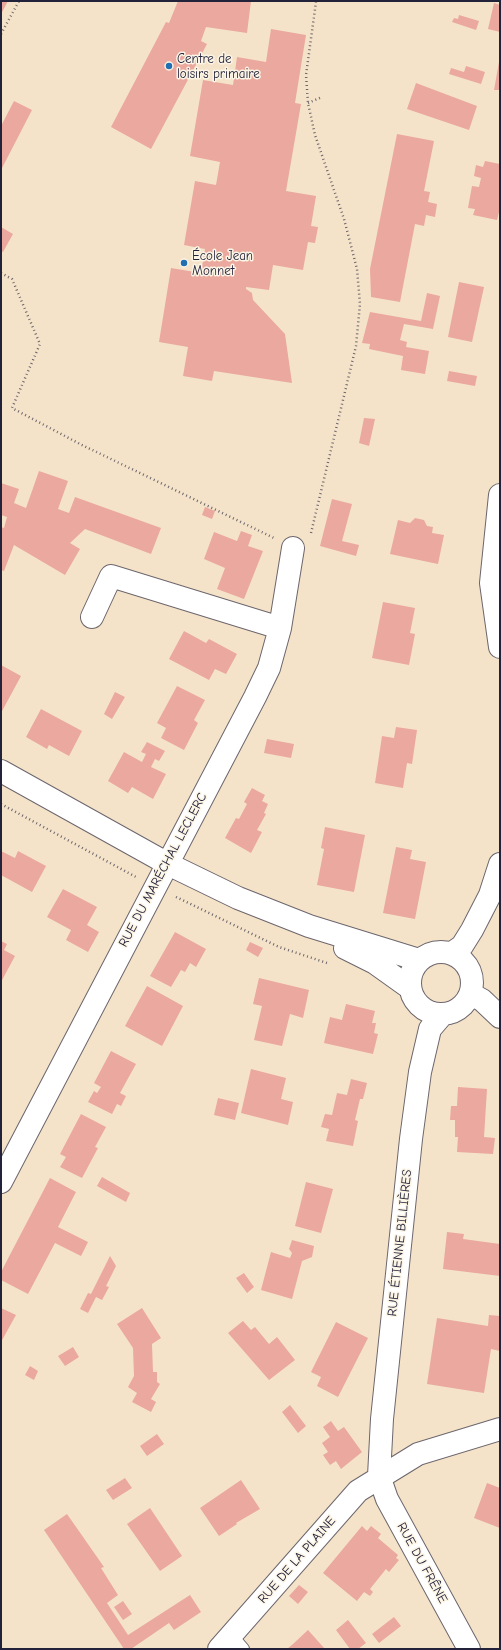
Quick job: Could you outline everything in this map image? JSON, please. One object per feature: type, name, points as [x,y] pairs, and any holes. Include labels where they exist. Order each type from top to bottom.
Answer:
[{"type":"street","points":[[500,495],[491,583],[500,647]]},
{"type":"street","name":"RUE DU MARÉCHAL LECLERC","points":[[1,1182],[269,668],[300,551]]},
{"type":"street","points":[[92,617],[111,576],[280,628]]},
{"type":"street","points":[[1,771],[168,864],[238,898],[310,926],[419,960]]},
{"type":"street","points":[[452,953],[462,946],[472,930],[490,896],[498,876]]},
{"type":"street","points":[[310,926],[360,957],[374,963],[410,988]]},
{"type":"street","points":[[435,952],[452,953],[461,958],[468,965],[472,974],[473,984],[471,994],[467,1002],[460,1009],[452,1013],[442,1015],[427,1012],[416,1002],[410,988],[411,973],[419,960],[435,952]]},
{"type":"street","points":[[471,994],[482,1000],[500,1017]]},
{"type":"street","name":"RUE ÉTIENNE BILLIÈRES","points":[[379,1476],[382,1419],[412,1132],[420,1072],[430,1029],[442,1015]]},
{"type":"street","name":"RUE DE LA PLAINE","points":[[231,1644],[358,1491],[379,1476],[418,1454],[500,1429]]},
{"type":"street","name":"RUE DU FRÊNE","points":[[379,1476],[387,1499],[470,1649]]},
{"type":"path","points":[[1,34],[19,1]]},
{"type":"path","points":[[1,273],[12,279],[40,344],[12,408],[80,444],[300,551],[356,346],[360,304],[357,268],[344,219],[315,135],[308,103],[306,75],[316,2]]},
{"type":"path","points":[[308,103],[322,97]]},
{"type":"building","points":[[1,1],[8,1],[1,14]]},
{"type":"building","name":"Centre de loisirs primaire","points":[[178,1],[251,1],[247,33],[206,27],[201,41],[207,44],[151,149],[111,127],[166,22],[169,23]]},
{"type":"building","points":[[494,3],[500,5],[500,32],[488,29]]},
{"type":"building","points":[[459,15],[479,21],[476,30],[452,22],[454,18],[458,19]]},
{"type":"building","points":[[271,29],[306,35],[295,103],[301,104],[286,191],[316,196],[311,226],[318,227],[315,243],[308,242],[303,270],[273,265],[269,290],[246,287],[246,289],[252,293],[253,300],[285,334],[292,383],[214,371],[212,381],[183,376],[188,347],[159,342],[171,268],[201,273],[205,249],[184,245],[195,181],[216,185],[220,162],[190,156],[203,80],[233,85],[237,57],[266,62]]},
{"type":"building","points":[[499,62],[500,90],[494,90]]},
{"type":"building","points":[[466,66],[485,72],[481,84],[449,74],[451,68],[464,72]]},
{"type":"building","points":[[416,83],[477,106],[469,130],[407,109]]},
{"type":"building","points":[[14,101],[32,110],[1,170],[1,126]]},
{"type":"building","points":[[397,134],[434,141],[424,191],[430,192],[428,202],[437,204],[435,217],[426,215],[424,226],[415,224],[400,302],[371,297],[370,269]]},
{"type":"building","points":[[485,161],[500,164],[500,208],[497,220],[473,215],[475,209],[468,208],[472,186],[479,187],[481,178],[474,176],[476,165],[483,167]]},
{"type":"building","points":[[1,227],[13,234],[3,252],[1,251]]},
{"type":"building","points":[[459,282],[484,287],[472,342],[448,337]]},
{"type":"building","points":[[427,293],[440,296],[433,329],[404,324],[400,340],[407,342],[406,347],[429,351],[425,374],[401,370],[403,356],[369,349],[370,344],[362,343],[370,312],[421,321]]},
{"type":"building","points":[[449,371],[477,376],[475,386],[447,381]]},
{"type":"building","points":[[364,418],[375,419],[369,446],[359,443]]},
{"type":"building","points":[[39,471],[68,481],[58,509],[69,513],[75,497],[161,528],[151,554],[85,529],[70,543],[80,549],[65,575],[14,545],[4,571],[1,570],[1,527],[4,528],[7,517],[1,515],[1,483],[19,489],[14,503],[26,508]]},
{"type":"building","points":[[332,499],[352,504],[342,541],[359,545],[356,556],[320,546]]},
{"type":"building","points":[[205,507],[215,511],[212,519],[202,515]]},
{"type":"building","points":[[415,518],[424,520],[427,526],[433,527],[432,533],[444,535],[438,564],[390,554],[398,520],[410,523]]},
{"type":"building","points":[[241,531],[252,535],[248,546],[263,551],[244,599],[217,589],[225,568],[204,559],[214,532],[237,541]]},
{"type":"building","points":[[383,602],[415,608],[410,633],[415,634],[409,665],[372,658]]},
{"type":"building","points":[[184,631],[206,643],[209,639],[237,654],[226,674],[215,669],[209,680],[169,659]]},
{"type":"building","points":[[1,665],[21,676],[1,713]]},
{"type":"building","points":[[177,686],[205,700],[194,720],[198,723],[184,750],[161,738],[166,728],[157,723]]},
{"type":"building","points":[[115,692],[125,697],[112,719],[104,714]]},
{"type":"building","points":[[41,709],[82,731],[69,756],[49,745],[47,749],[26,737]]},
{"type":"building","points":[[396,727],[417,730],[412,764],[407,763],[403,788],[375,783],[382,736],[394,738]]},
{"type":"building","points":[[267,739],[294,744],[291,758],[264,753]]},
{"type":"building","points":[[147,742],[165,751],[159,761],[155,759],[151,767],[166,774],[153,799],[132,787],[128,793],[108,781],[124,752],[142,762],[146,754],[141,752]]},
{"type":"building","points":[[252,788],[265,795],[262,801],[268,804],[264,813],[266,814],[257,830],[262,832],[251,853],[225,838],[236,818],[239,819],[247,804],[244,802]]},
{"type":"building","points":[[325,827],[365,835],[354,892],[317,885],[324,849],[321,848]]},
{"type":"building","points":[[396,847],[412,850],[410,859],[426,862],[415,919],[383,913]]},
{"type":"building","points":[[1,851],[15,858],[18,851],[46,866],[32,892],[1,875]]},
{"type":"building","points":[[63,889],[97,907],[87,925],[99,932],[88,952],[66,940],[71,930],[47,917]]},
{"type":"building","points":[[175,932],[206,949],[196,967],[190,963],[185,972],[181,970],[171,987],[150,976]]},
{"type":"building","points":[[1,941],[7,944],[4,950],[15,956],[1,982]]},
{"type":"building","points":[[250,942],[263,948],[258,957],[246,950]]},
{"type":"building","points":[[259,978],[309,990],[303,1018],[290,1014],[282,1046],[254,1040],[262,1006],[253,1004]]},
{"type":"building","points":[[147,986],[183,1006],[162,1046],[125,1026]]},
{"type":"building","points":[[346,1004],[375,1011],[372,1023],[376,1023],[374,1033],[378,1034],[373,1054],[324,1043],[330,1017],[342,1020]]},
{"type":"building","points":[[111,1051],[136,1064],[120,1093],[126,1096],[121,1106],[117,1104],[112,1114],[88,1102],[94,1091],[97,1093],[101,1087],[94,1083]]},
{"type":"building","points":[[251,1069],[286,1078],[281,1099],[293,1102],[288,1125],[241,1113]]},
{"type":"building","points":[[351,1079],[367,1083],[363,1099],[360,1099],[355,1120],[358,1121],[353,1146],[326,1141],[329,1129],[321,1127],[325,1114],[332,1115],[337,1093],[347,1095]]},
{"type":"building","points":[[458,1087],[487,1089],[484,1137],[495,1138],[493,1154],[457,1152],[458,1137],[455,1137],[455,1120],[450,1120],[451,1106],[457,1106]]},
{"type":"building","points":[[218,1098],[239,1103],[235,1120],[214,1115]]},
{"type":"building","points":[[81,1114],[106,1127],[95,1147],[98,1148],[82,1178],[60,1167],[66,1157],[60,1154]]},
{"type":"building","points":[[102,1177],[130,1193],[126,1202],[97,1186]]},
{"type":"building","points":[[50,1178],[76,1192],[58,1227],[88,1242],[81,1256],[55,1243],[28,1294],[1,1280],[1,1272]]},
{"type":"building","points":[[306,1182],[333,1189],[321,1233],[295,1226]]},
{"type":"building","points":[[447,1232],[464,1234],[463,1239],[500,1244],[500,1276],[443,1269]]},
{"type":"building","points":[[292,1240],[314,1246],[312,1257],[302,1261],[292,1299],[261,1290],[271,1252],[290,1258],[292,1253],[289,1249]]},
{"type":"building","points":[[110,1256],[116,1266],[106,1286],[109,1287],[102,1300],[96,1297],[88,1313],[80,1309],[88,1293],[91,1294]]},
{"type":"building","points":[[244,1273],[254,1287],[247,1293],[236,1278]]},
{"type":"building","points":[[1,1308],[16,1315],[1,1342]]},
{"type":"building","points":[[142,1308],[161,1338],[152,1344],[153,1372],[157,1372],[157,1382],[160,1384],[151,1399],[156,1402],[151,1412],[132,1402],[137,1393],[128,1387],[134,1376],[133,1348],[117,1324]]},
{"type":"building","points":[[489,1315],[500,1316],[500,1351],[491,1349],[484,1393],[427,1384],[437,1318],[488,1326]]},
{"type":"building","points":[[243,1321],[251,1330],[255,1327],[269,1344],[277,1337],[295,1360],[269,1380],[228,1333]]},
{"type":"building","points":[[336,1322],[368,1338],[338,1397],[317,1386],[321,1377],[311,1372]]},
{"type":"building","points":[[73,1347],[79,1357],[65,1366],[58,1356]]},
{"type":"building","points":[[30,1366],[38,1371],[34,1380],[25,1375]]},
{"type":"building","points":[[290,1405],[306,1426],[298,1433],[282,1412]]},
{"type":"building","points":[[331,1421],[338,1431],[344,1427],[362,1452],[341,1469],[336,1461],[330,1465],[323,1455],[328,1452],[322,1443],[330,1437],[323,1427]]},
{"type":"building","points":[[157,1434],[164,1444],[147,1456],[140,1446]]},
{"type":"building","points":[[125,1478],[132,1488],[113,1500],[106,1490]]},
{"type":"building","points":[[241,1480],[260,1509],[236,1523],[237,1524],[219,1536],[200,1508]]},
{"type":"building","points":[[487,1483],[500,1488],[500,1528],[474,1518]]},
{"type":"building","points":[[150,1508],[182,1556],[160,1571],[127,1524]]},
{"type":"building","points":[[67,1514],[104,1567],[101,1568],[118,1595],[107,1603],[128,1635],[190,1595],[201,1612],[174,1630],[169,1623],[131,1649],[124,1649],[44,1530]]},
{"type":"building","points":[[362,1526],[367,1531],[371,1526],[381,1534],[378,1538],[398,1555],[396,1558],[399,1560],[389,1572],[386,1569],[370,1589],[373,1592],[370,1596],[364,1592],[357,1601],[323,1573]]},
{"type":"building","points":[[299,1585],[308,1592],[298,1604],[289,1596]]},
{"type":"building","points":[[123,1601],[132,1614],[123,1620],[114,1607]]},
{"type":"building","points":[[394,1617],[401,1626],[379,1643],[372,1634]]},
{"type":"building","points":[[348,1620],[366,1643],[358,1649],[350,1649],[336,1630]]},
{"type":"building","points":[[308,1630],[325,1649],[287,1649],[293,1644]]},
{"type":"place","name":"Centre de loisirs primaire","points":[[169,66]]},
{"type":"place","name":"École Jean Monnet","points":[[184,263]]}]
